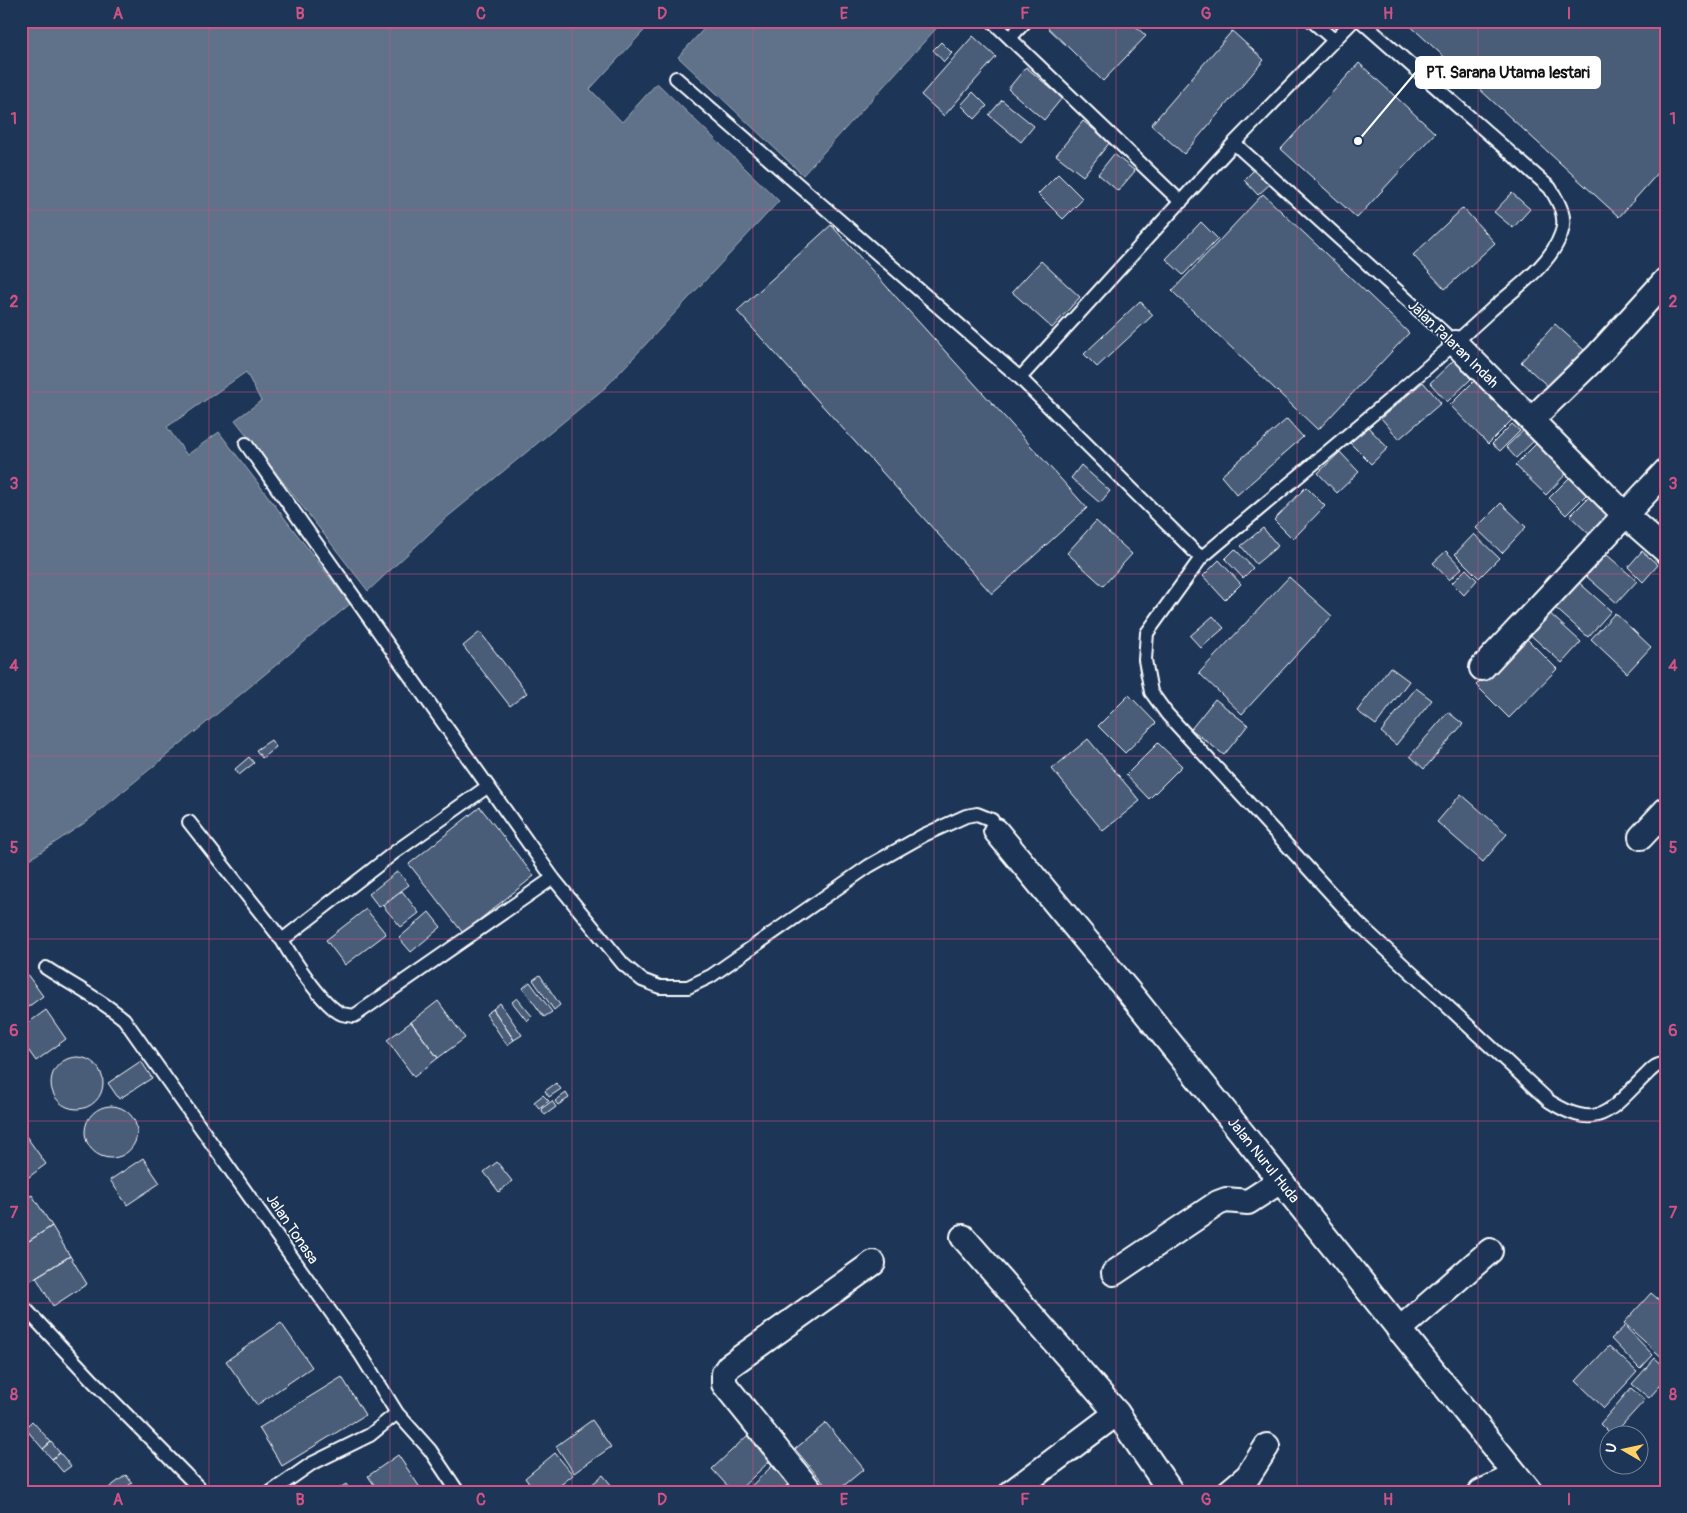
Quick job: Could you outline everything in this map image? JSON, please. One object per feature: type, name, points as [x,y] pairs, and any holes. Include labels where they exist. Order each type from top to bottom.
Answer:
[{"type":"street","points":[[1531,420],[1598,354],[1666,280]]},
{"type":"street","name":"Jalan Palaran Indah","points":[[1455,343],[1625,515],[1666,551]]},
{"type":"street","points":[[1482,668],[1666,471]]},
{"type":"street","points":[[1641,837],[1666,810]]},
{"type":"street","name":"Jalan Nurul Huda","points":[[996,830],[1137,1002],[1279,1182],[1523,1484]]},
{"type":"street","points":[[1114,1273],[1218,1202],[1226,1200],[1248,1202],[1279,1182]]},
{"type":"street","points":[[963,1237],[1117,1413],[1171,1492]]},
{"type":"street","points":[[1400,1330],[1490,1251]]},
{"type":"street","points":[[811,1492],[724,1384],[724,1374],[729,1366],[873,1263]]},
{"type":"street","points":[[1012,1492],[1117,1413]]},
{"type":"street","points":[[1229,1492],[1248,1476],[1267,1446]]},
{"type":"street","points":[[1481,1492],[1523,1484]]},
{"type":"lane","points":[[992,21],[1181,202]]},
{"type":"lane","points":[[1010,38],[1026,21]]},
{"type":"lane","points":[[1312,21],[1334,40]]},
{"type":"lane","points":[[1020,378],[1234,143],[1353,21]]},
{"type":"lane","points":[[1361,21],[1550,188],[1560,204],[1562,233],[1550,255],[1455,343],[1201,558],[1147,633],[1145,660],[1151,692],[1168,714],[1345,908],[1549,1101],[1566,1112],[1580,1117],[1596,1117],[1609,1111],[1654,1067],[1666,1064]]},
{"type":"lane","points":[[676,78],[1020,378],[1201,558]]},
{"type":"lane","name":"Jalan Palaran Indah","points":[[1234,143],[1455,343]]},
{"type":"lane","points":[[246,444],[553,878],[623,964],[642,980],[660,987],[688,987],[711,976],[869,866],[924,835],[966,816],[977,814],[992,820],[996,830]]},
{"type":"lane","points":[[282,940],[395,852],[487,787]]},
{"type":"lane","points":[[190,822],[282,940],[320,995],[342,1014],[354,1016],[553,878]]},
{"type":"lane","name":"Jalan Tonasa","points":[[46,968],[108,1006],[124,1019],[361,1355],[397,1413],[430,1450],[458,1492]]},
{"type":"lane","points":[[21,1304],[92,1381],[203,1492]]},
{"type":"lane","points":[[271,1492],[311,1464],[370,1434],[397,1413]]},
{"type":"water","points":[[21,21],[653,21],[590,89],[622,122],[657,83],[779,201],[606,387],[445,519],[368,591],[235,420],[261,401],[246,372],[167,427],[187,455],[219,432],[350,604],[86,822],[21,865]]},
{"type":"water","points":[[711,21],[943,21],[803,175],[678,57]]},
{"type":"building","points":[[1041,21],[1130,21],[1146,36],[1103,81]]},
{"type":"building","points":[[1405,21],[1662,21],[1666,25],[1666,164],[1619,217]]},
{"type":"building","points":[[1232,31],[1264,60],[1184,154],[1151,125]]},
{"type":"building","points":[[973,36],[996,57],[944,116],[921,95]]},
{"type":"building","points":[[941,42],[952,53],[944,62],[933,50]]},
{"type":"building","points":[[1359,63],[1435,133],[1357,218],[1281,149]]},
{"type":"building","points":[[1026,67],[1062,98],[1044,120],[1008,89]]},
{"type":"building","points":[[973,92],[987,106],[975,119],[961,105]]},
{"type":"building","points":[[1002,100],[1034,126],[1021,142],[989,115]]},
{"type":"building","points":[[1083,121],[1110,142],[1083,176],[1056,155]]},
{"type":"building","points":[[1114,154],[1135,171],[1118,191],[1098,174]]},
{"type":"building","points":[[1255,169],[1270,184],[1258,195],[1244,180]]},
{"type":"building","points":[[1058,174],[1083,199],[1063,219],[1038,194]]},
{"type":"building","points":[[1512,193],[1530,209],[1513,228],[1494,212]]},
{"type":"building","points":[[1263,194],[1409,333],[1318,430],[1172,291]]},
{"type":"building","points":[[1463,208],[1495,243],[1445,289],[1413,255]]},
{"type":"building","points":[[1201,222],[1218,239],[1183,275],[1166,259]]},
{"type":"building","points":[[831,225],[1087,508],[992,594],[737,311]]},
{"type":"building","points":[[1041,261],[1080,297],[1052,328],[1012,292]]},
{"type":"building","points":[[1140,301],[1153,315],[1097,367],[1084,354]]},
{"type":"building","points":[[1555,324],[1585,351],[1551,389],[1521,362]]},
{"type":"building","points":[[1454,360],[1471,379],[1447,402],[1430,383]]},
{"type":"building","points":[[1474,381],[1512,420],[1488,444],[1450,405]]},
{"type":"building","points":[[1423,382],[1441,403],[1399,439],[1381,418]]},
{"type":"building","points":[[1287,419],[1303,437],[1237,495],[1221,476]]},
{"type":"building","points":[[1512,424],[1520,431],[1500,451],[1492,444]]},
{"type":"building","points":[[1366,425],[1388,448],[1371,464],[1349,442]]},
{"type":"building","points":[[1529,425],[1539,436],[1516,458],[1506,447]]},
{"type":"building","points":[[1541,439],[1571,469],[1546,495],[1515,465]]},
{"type":"building","points":[[1340,452],[1359,472],[1337,493],[1318,473]]},
{"type":"building","points":[[1081,465],[1110,491],[1100,503],[1071,478]]},
{"type":"building","points":[[1577,470],[1594,487],[1566,515],[1549,498]]},
{"type":"building","points":[[1306,487],[1325,506],[1293,539],[1274,520]]},
{"type":"building","points":[[1595,491],[1616,511],[1591,536],[1570,516]]},
{"type":"building","points":[[1501,503],[1526,527],[1502,553],[1476,528]]},
{"type":"building","points":[[1096,521],[1132,554],[1103,586],[1067,553]]},
{"type":"building","points":[[1263,528],[1278,546],[1256,564],[1241,546]]},
{"type":"building","points":[[1474,534],[1499,558],[1479,578],[1455,554]]},
{"type":"building","points":[[1599,548],[1637,581],[1617,603],[1579,570]]},
{"type":"building","points":[[1235,549],[1253,568],[1243,578],[1225,559]]},
{"type":"building","points":[[1446,551],[1462,568],[1449,580],[1433,563]]},
{"type":"building","points":[[1642,551],[1658,565],[1643,582],[1628,567]]},
{"type":"building","points":[[1219,560],[1241,584],[1225,600],[1203,576]]},
{"type":"building","points":[[1466,569],[1477,580],[1464,595],[1452,583]]},
{"type":"building","points":[[1289,577],[1332,616],[1242,714],[1199,673]]},
{"type":"building","points":[[1576,580],[1611,611],[1588,637],[1553,606]]},
{"type":"building","points":[[1546,610],[1581,642],[1562,663],[1527,632]]},
{"type":"building","points":[[1615,613],[1651,647],[1627,673],[1591,639]]},
{"type":"building","points":[[1213,616],[1224,628],[1201,648],[1190,636]]},
{"type":"building","points":[[480,632],[527,693],[510,706],[463,646]]},
{"type":"building","points":[[1524,636],[1557,669],[1509,718],[1476,685]]},
{"type":"building","points":[[1390,667],[1409,681],[1376,725],[1357,711]]},
{"type":"building","points":[[1416,688],[1432,700],[1396,745],[1381,732]]},
{"type":"building","points":[[1129,695],[1156,723],[1125,753],[1098,726]]},
{"type":"building","points":[[1215,699],[1248,725],[1224,755],[1191,729]]},
{"type":"building","points":[[1448,712],[1463,724],[1424,769],[1410,756]]},
{"type":"building","points":[[1088,739],[1140,801],[1103,831],[1052,769]]},
{"type":"building","points":[[271,740],[276,747],[262,758],[256,750]]},
{"type":"building","points":[[1158,743],[1182,766],[1149,799],[1126,775]]},
{"type":"building","points":[[249,757],[254,763],[239,775],[235,769]]},
{"type":"building","points":[[1461,794],[1507,834],[1483,862],[1437,822]]},
{"type":"building","points":[[480,807],[534,876],[463,933],[409,864]]},
{"type":"building","points":[[398,871],[409,885],[379,907],[369,894]]},
{"type":"building","points":[[402,891],[419,913],[401,927],[383,906]]},
{"type":"building","points":[[366,909],[386,934],[345,965],[326,940]]},
{"type":"building","points":[[429,912],[441,927],[411,952],[399,938]]},
{"type":"building","points":[[21,966],[43,996],[21,1012]]},
{"type":"building","points":[[540,975],[560,1005],[554,1010],[533,980]]},
{"type":"building","points":[[530,982],[552,1012],[544,1017],[523,988]]},
{"type":"building","points":[[517,998],[532,1016],[527,1021],[512,1002]]},
{"type":"building","points":[[438,1001],[465,1038],[438,1058],[411,1022]]},
{"type":"building","points":[[500,1003],[522,1035],[514,1040],[493,1009]]},
{"type":"building","points":[[493,1009],[514,1040],[507,1045],[486,1014]]},
{"type":"building","points":[[46,1010],[66,1039],[36,1061],[21,1040],[21,1028]]},
{"type":"building","points":[[411,1022],[438,1058],[414,1077],[387,1040]]},
{"type":"building","points":[[72,1057],[82,1057],[96,1064],[103,1078],[103,1088],[96,1102],[82,1109],[72,1109],[62,1105],[55,1098],[51,1088],[51,1078],[55,1068],[62,1061]]},
{"type":"building","points":[[141,1061],[152,1078],[119,1099],[108,1083]]},
{"type":"building","points":[[556,1083],[561,1089],[549,1097],[545,1091]]},
{"type":"building","points":[[566,1093],[569,1098],[558,1105],[555,1101]]},
{"type":"building","points":[[543,1095],[549,1101],[539,1108],[534,1102]]},
{"type":"building","points":[[552,1101],[556,1107],[545,1115],[541,1109]]},
{"type":"building","points":[[106,1106],[116,1106],[130,1113],[137,1127],[137,1137],[130,1151],[116,1158],[106,1158],[96,1154],[89,1147],[85,1137],[85,1127],[89,1117],[96,1110]]},
{"type":"building","points":[[21,1129],[46,1164],[25,1180],[21,1175]]},
{"type":"building","points":[[143,1158],[160,1183],[127,1205],[110,1180]]},
{"type":"building","points":[[497,1162],[512,1181],[499,1192],[484,1172]]},
{"type":"building","points":[[32,1195],[52,1226],[21,1246],[21,1202]]},
{"type":"building","points":[[52,1226],[70,1256],[23,1285],[21,1282],[21,1246]]},
{"type":"building","points":[[70,1256],[87,1284],[53,1306],[36,1277]]},
{"type":"building","points":[[1651,1293],[1666,1306],[1666,1361],[1624,1323]]},
{"type":"building","points":[[281,1323],[312,1367],[257,1405],[226,1361]]},
{"type":"building","points":[[1625,1326],[1653,1355],[1640,1369],[1611,1339]]},
{"type":"building","points":[[1609,1346],[1637,1372],[1604,1408],[1576,1381]]},
{"type":"building","points":[[1655,1358],[1666,1368],[1666,1379],[1649,1398],[1632,1384]]},
{"type":"building","points":[[342,1377],[365,1415],[282,1466],[259,1428]]},
{"type":"building","points":[[1631,1388],[1645,1400],[1621,1426],[1602,1426],[1600,1424]]},
{"type":"building","points":[[592,1420],[611,1447],[574,1473],[556,1446]]},
{"type":"building","points":[[32,1421],[51,1442],[43,1449],[25,1428]]},
{"type":"building","points":[[826,1423],[864,1469],[836,1492],[831,1492],[795,1449]]},
{"type":"building","points":[[749,1434],[772,1459],[737,1492],[733,1492],[712,1469]]},
{"type":"building","points":[[51,1442],[60,1453],[52,1459],[43,1449]]},
{"type":"building","points":[[60,1453],[71,1466],[63,1472],[52,1459]]},
{"type":"building","points":[[555,1453],[573,1475],[552,1492],[535,1492],[525,1478]]},
{"type":"building","points":[[398,1455],[423,1492],[379,1492],[368,1476]]},
{"type":"building","points":[[772,1466],[788,1484],[780,1492],[745,1492]]},
{"type":"building","points":[[126,1475],[132,1483],[120,1492],[108,1492],[106,1490]]},
{"type":"building","points":[[603,1475],[617,1492],[583,1492]]},
{"type":"building","points":[[346,1484],[351,1492],[334,1492]]},
{"type":"place","name":"PT. Sarana Utama lestari","points":[[1358,141]]}]
